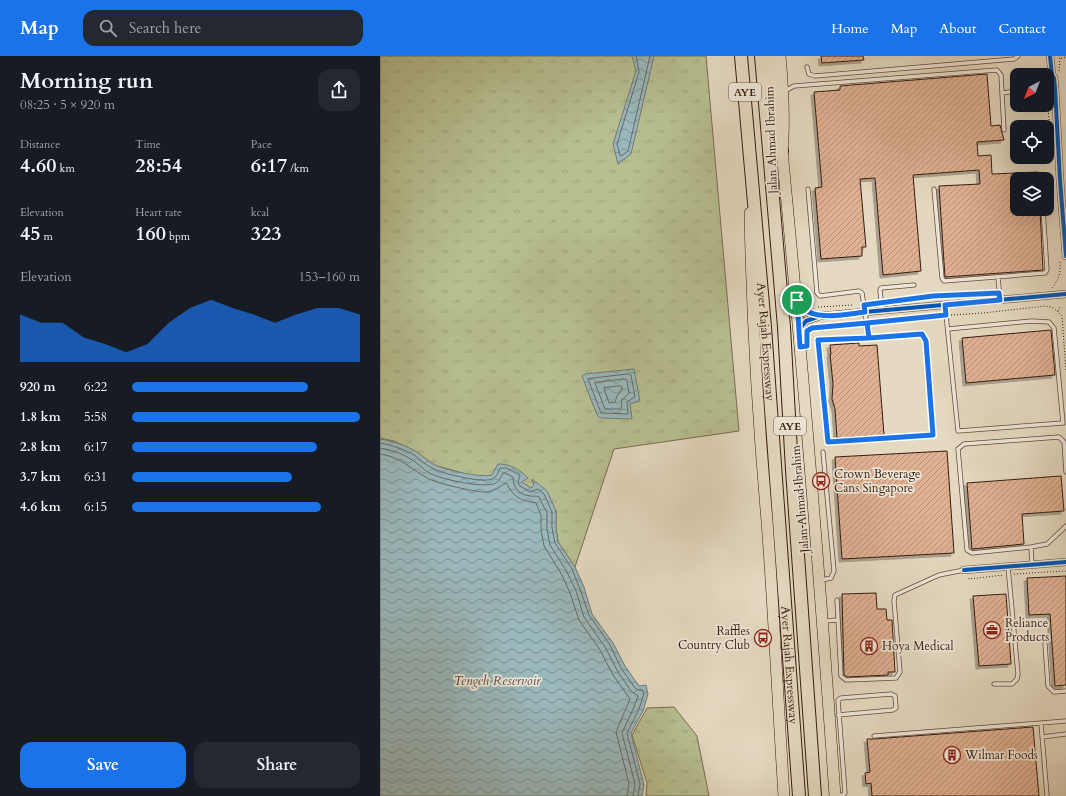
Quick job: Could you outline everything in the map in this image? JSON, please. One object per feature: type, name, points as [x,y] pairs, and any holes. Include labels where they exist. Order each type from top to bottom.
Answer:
[{"type":"highway","name":"Ayer Rajah Expressway","points":[[741,56],[764,319],[799,796]]},
{"type":"highway","name":"Ayer Rajah Expressway","points":[[761,56],[784,327],[793,478],[816,796]]},
{"type":"highway","points":[[772,56],[777,124],[782,151]]},
{"type":"main road","name":"Jalan Ahmad Ibrahim","points":[[780,56],[785,80],[782,93],[784,134],[782,151],[797,300],[803,331],[835,796]]},
{"type":"main road","name":"Jalan Ahmad Ibrahim","points":[[748,129],[751,277],[759,426],[767,521],[784,796]]},
{"type":"street","points":[[1050,56],[1051,68]]},
{"type":"street","points":[[1058,57],[1056,75],[1054,78],[1066,256]]},
{"type":"street","points":[[803,331],[806,321],[820,316],[865,308],[882,310],[945,305],[999,296],[1066,294]]},
{"type":"street","points":[[797,300],[802,309],[820,316]]},
{"type":"street","points":[[964,570],[1066,562]]},
{"type":"lane","points":[[807,68],[809,74],[815,76],[1014,59],[1018,56]]},
{"type":"lane","points":[[782,93],[794,86],[997,70],[1000,74],[1004,130]]},
{"type":"lane","points":[[785,80],[794,86]]},
{"type":"lane","points":[[1002,93],[1010,92]]},
{"type":"lane","points":[[808,189],[817,293],[820,296],[860,292],[863,295],[869,338]]},
{"type":"lane","points":[[934,189],[943,280],[947,282],[1043,274],[1046,272],[1043,216]]},
{"type":"lane","points":[[998,277],[999,296]]},
{"type":"lane","points":[[882,310],[880,290],[882,288],[914,285]]},
{"type":"lane","points":[[945,305],[958,431],[1063,424],[1054,328],[1049,322],[1032,321],[948,329]]},
{"type":"lane","points":[[922,334],[926,341],[933,435],[828,442],[818,340],[869,338],[922,334]]},
{"type":"lane","points":[[1066,472],[1064,442],[1059,437],[964,444],[958,449],[967,550],[972,553],[1031,547],[1050,542],[1066,526]]},
{"type":"lane","points":[[820,580],[831,578],[834,571],[823,452]]},
{"type":"lane","points":[[1031,547],[1032,565]]},
{"type":"lane","points":[[994,684],[1012,684],[1017,679],[1018,674],[1008,566]]},
{"type":"lane","points":[[837,600],[843,679],[896,678],[900,672],[894,601],[895,596],[939,574],[964,570]]},
{"type":"lane","points":[[823,621],[838,620]]},
{"type":"lane","points":[[1045,644],[1048,686],[1054,692],[1066,691]]},
{"type":"lane","points":[[835,796],[843,795],[845,793],[838,715],[837,701],[841,698],[891,694],[895,696],[896,708],[893,710],[838,715]]},
{"type":"lane","points":[[874,736],[1066,721]]},
{"type":"lane","points":[[1041,723],[1047,796]]},
{"type":"lane","points":[[1042,737],[1066,734]]},
{"type":"path","points":[[1058,57],[1066,57]]},
{"type":"path","points":[[1050,290],[1056,283],[1058,285]]},
{"type":"path","points":[[812,308],[865,308],[881,302],[933,296],[999,296]]},
{"type":"path","points":[[803,331],[812,328],[1046,306],[1054,308],[1062,316],[1066,372]]},
{"type":"path","points":[[1058,311],[1060,307]]},
{"type":"green space","points":[[380,56],[706,56],[739,431],[614,449],[575,567],[558,542],[556,511],[532,480],[534,485],[531,488],[521,482],[492,475],[485,477],[473,476],[434,465],[416,452],[394,441],[380,438]]},
{"type":"green space","points":[[674,707],[697,736],[709,796],[646,796],[647,783],[632,735],[647,708]]},
{"type":"water","points":[[632,56],[654,56],[631,154],[618,164],[613,144],[636,71]]},
{"type":"water","points":[[634,369],[640,401],[630,404],[632,419],[600,418],[597,415],[582,376],[585,374]]},
{"type":"water","name":"Tengeh Reservoir","points":[[380,439],[408,447],[435,465],[463,473],[487,476],[492,475],[498,464],[510,466],[528,478],[522,482],[531,488],[534,485],[532,479],[547,491],[556,511],[558,542],[575,567],[584,587],[592,614],[613,643],[625,666],[639,686],[646,685],[648,694],[643,711],[631,733],[644,785],[642,796],[380,796]]},
{"type":"building","points":[[821,56],[863,56],[864,60],[822,63]]},
{"type":"building","points":[[987,74],[991,126],[1000,125],[1004,140],[977,142],[978,156],[991,155],[992,174],[1010,173],[1010,216],[1040,216],[1043,270],[945,277],[939,186],[980,184],[979,170],[913,175],[921,271],[883,275],[875,178],[860,179],[866,247],[862,247],[862,256],[821,259],[815,188],[822,187],[814,92],[840,90],[840,86]]},
{"type":"building","points":[[1051,330],[1055,375],[966,383],[962,338]]},
{"type":"building","points":[[859,343],[859,346],[877,345],[884,435],[837,438],[835,409],[832,399],[833,384],[830,345]]},
{"type":"building","points":[[947,451],[954,553],[842,559],[835,457]]},
{"type":"building","points":[[1061,476],[1064,511],[1022,514],[1024,544],[972,549],[967,483]]},
{"type":"building","points":[[1066,576],[1066,685],[1055,686],[1050,614],[1029,615],[1027,578]]},
{"type":"building","name":"Hoya Medical","points":[[876,593],[877,609],[886,609],[887,620],[892,620],[895,672],[888,672],[888,675],[847,677],[844,675],[842,594]]},
{"type":"building","name":"Reliance Products","points":[[1006,594],[1011,664],[979,666],[973,596]]},
{"type":"building","name":"Wilmar Foods","points":[[1033,727],[1039,796],[872,796],[871,783],[866,784],[865,773],[870,772],[867,739]]},
{"type":"cycle path","points":[[1050,56],[1055,88],[1066,256]]},
{"type":"cycle path","points":[[798,331],[806,321],[820,316],[1066,294]]},
{"type":"cycle path","points":[[964,570],[1066,562]]},
{"type":"place","name":"Crown Beverage Cans Singapore","points":[[821,481]]},
{"type":"place","name":"Reliance Products","points":[[992,630]]},
{"type":"place","name":"Raffles Country Club","points":[[763,638]]},
{"type":"place","name":"Hoya Medical","points":[[869,646]]},
{"type":"place","name":"Wilmar Foods","points":[[952,755]]},
{"type":"route","points":[[797,300],[800,347],[807,346],[807,331],[812,328],[867,323],[869,338],[922,334],[926,341],[933,435],[828,442],[818,340],[869,338],[867,323],[946,315],[945,305],[1000,300],[999,293],[933,296],[864,305],[865,312],[820,316],[802,309],[797,300]]}]
